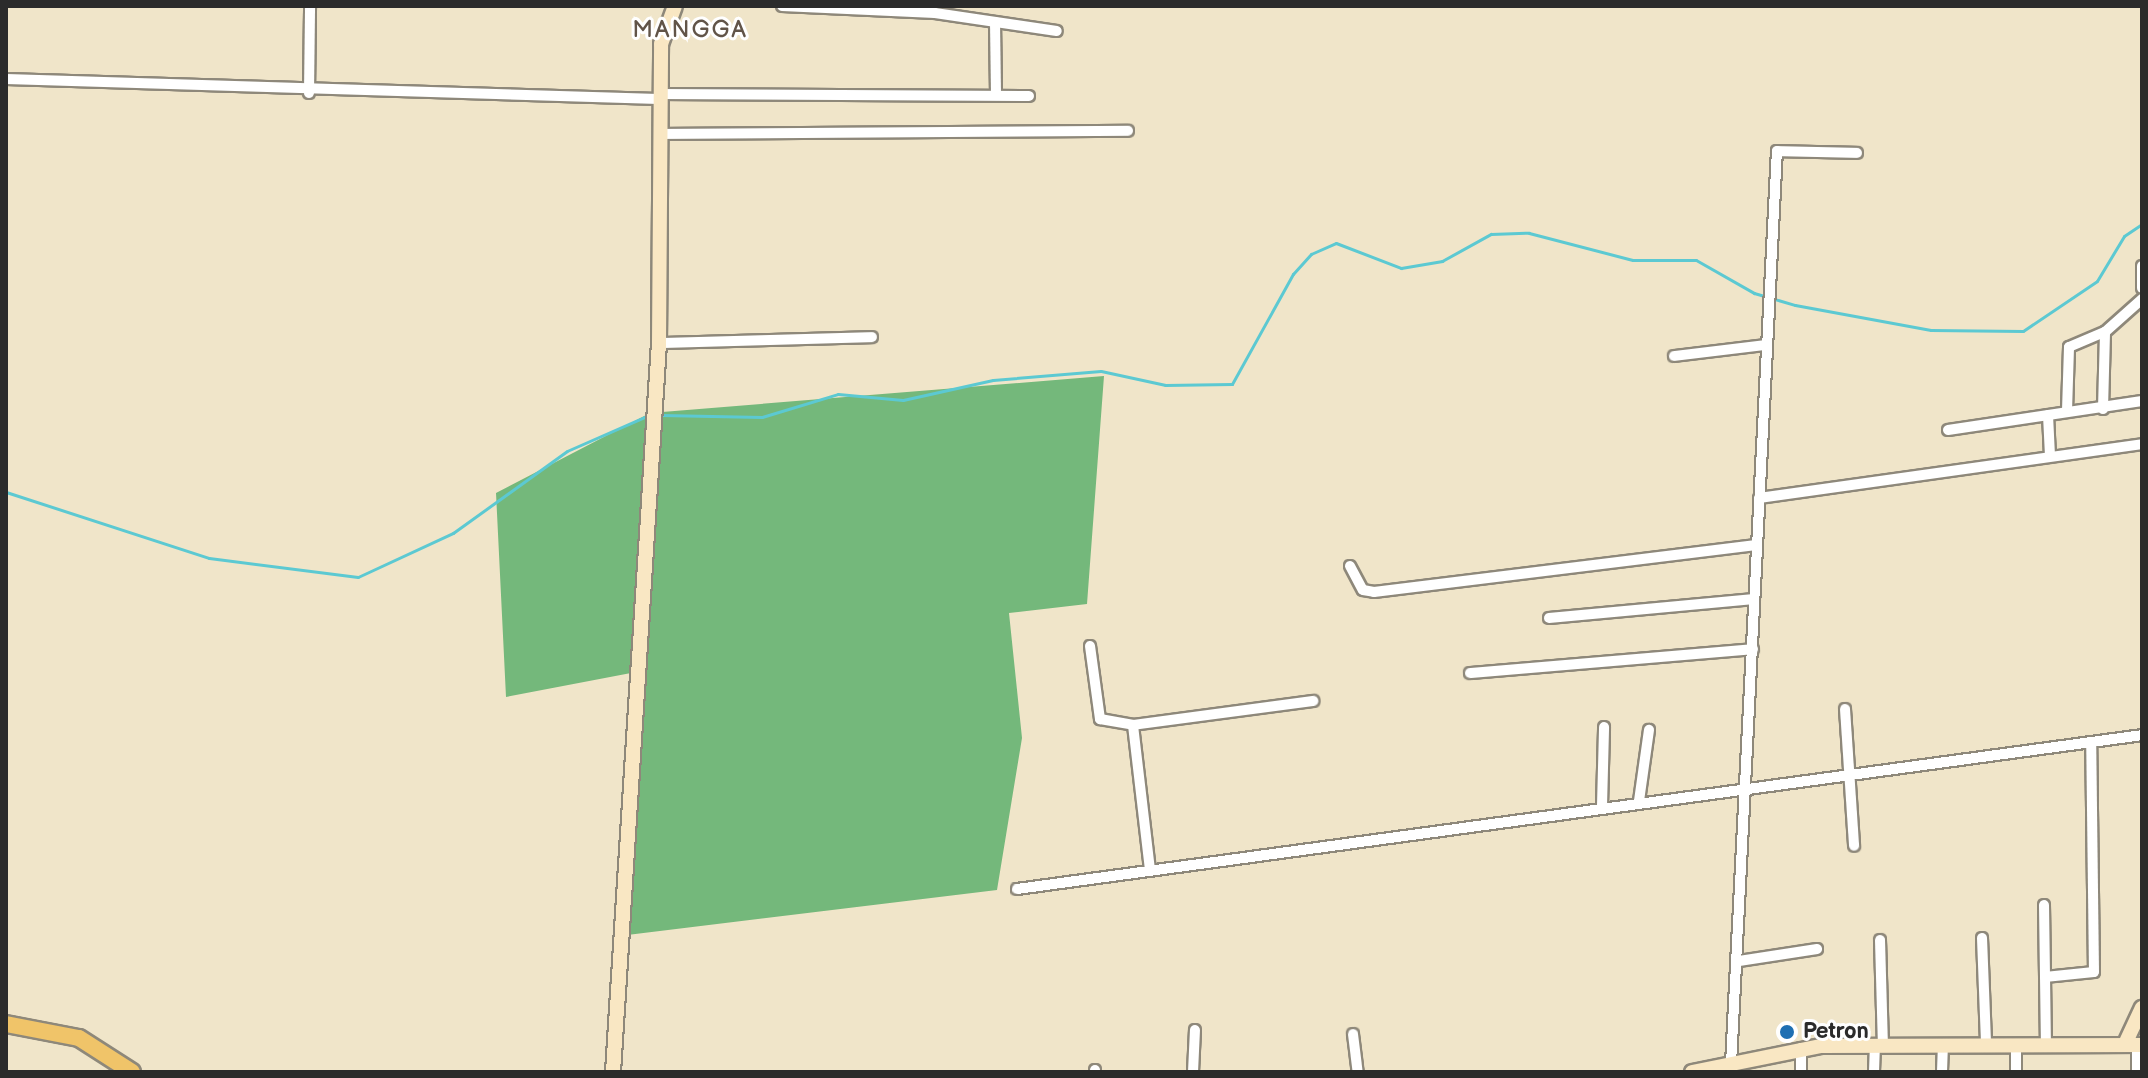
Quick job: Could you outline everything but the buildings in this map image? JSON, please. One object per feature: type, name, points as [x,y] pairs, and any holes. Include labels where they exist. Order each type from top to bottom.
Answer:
[{"type":"main road","points":[[6,1024],[79,1038],[132,1072]]},
{"type":"street","points":[[309,93],[310,6]]},
{"type":"street","points":[[613,1072],[659,343],[662,31],[675,6]]},
{"type":"street","points":[[782,6],[995,22],[1057,31]]},
{"type":"street","points":[[995,22],[996,95]]},
{"type":"street","points":[[6,79],[309,93],[1029,96]]},
{"type":"street","points":[[660,134],[1128,131]]},
{"type":"street","points":[[1731,1068],[1739,961],[1765,345],[1777,151],[1857,153]]},
{"type":"street","points":[[2142,266],[2142,288]]},
{"type":"street","points":[[2067,411],[2069,347],[2105,332],[2142,299]]},
{"type":"street","points":[[2103,409],[2105,332]]},
{"type":"street","points":[[659,343],[872,337]]},
{"type":"street","points":[[1674,356],[1765,345]]},
{"type":"street","points":[[1948,430],[2142,401]]},
{"type":"street","points":[[2048,415],[2050,456]]},
{"type":"street","points":[[1759,498],[2142,444]]},
{"type":"street","points":[[1350,566],[1363,590],[1374,592],[1756,545]]},
{"type":"street","points":[[1549,618],[1754,599]]},
{"type":"street","points":[[1090,646],[1100,719],[1133,725],[1313,701]]},
{"type":"street","points":[[1470,673],[1753,649]]},
{"type":"street","points":[[1845,709],[1854,846]]},
{"type":"street","points":[[1133,725],[1150,870]]},
{"type":"street","points":[[1602,806],[1604,727]]},
{"type":"street","points":[[1639,801],[1649,730]]},
{"type":"street","points":[[1017,889],[1602,806],[2142,735]]},
{"type":"street","points":[[2045,977],[2094,972],[2091,742]]},
{"type":"street","points":[[2044,905],[2046,1044]]},
{"type":"street","points":[[1982,938],[1986,1044]]},
{"type":"street","points":[[1874,1072],[1879,1045],[1880,940]]},
{"type":"street","points":[[1739,961],[1817,949]]},
{"type":"street","points":[[2137,1072],[2135,1045],[2142,1008]]},
{"type":"street","points":[[1193,1072],[1195,1030]]},
{"type":"street","points":[[1353,1034],[1358,1072]]},
{"type":"street","points":[[2016,1044],[2016,1072]]},
{"type":"street","points":[[1942,1072],[1943,1045]]},
{"type":"street","points":[[1692,1072],[1731,1068],[1801,1048],[2135,1045]]},
{"type":"street","points":[[1801,1048],[1801,1072]]},
{"type":"green space","points":[[1104,376],[1087,604],[1009,613],[1022,738],[997,890],[619,936],[631,673],[506,697],[496,493],[650,413]]},
{"type":"waterway","points":[[661,415],[762,417],[838,394],[903,400],[993,380],[1101,371],[1165,385],[1232,384],[1293,274],[1311,254],[1336,243],[1401,268],[1442,261],[1491,234],[1529,233],[1633,260],[1696,260],[1754,293],[1795,305],[1931,330],[2023,331],[2097,281],[2124,236],[2142,224]]},
{"type":"waterway","points":[[6,492],[209,558],[358,577],[453,533],[567,451],[649,415]]},
{"type":"place","name":"Petron","points":[[1787,1032]]},
{"type":"district","name":"MANGGA","points":[[690,30]]}]
